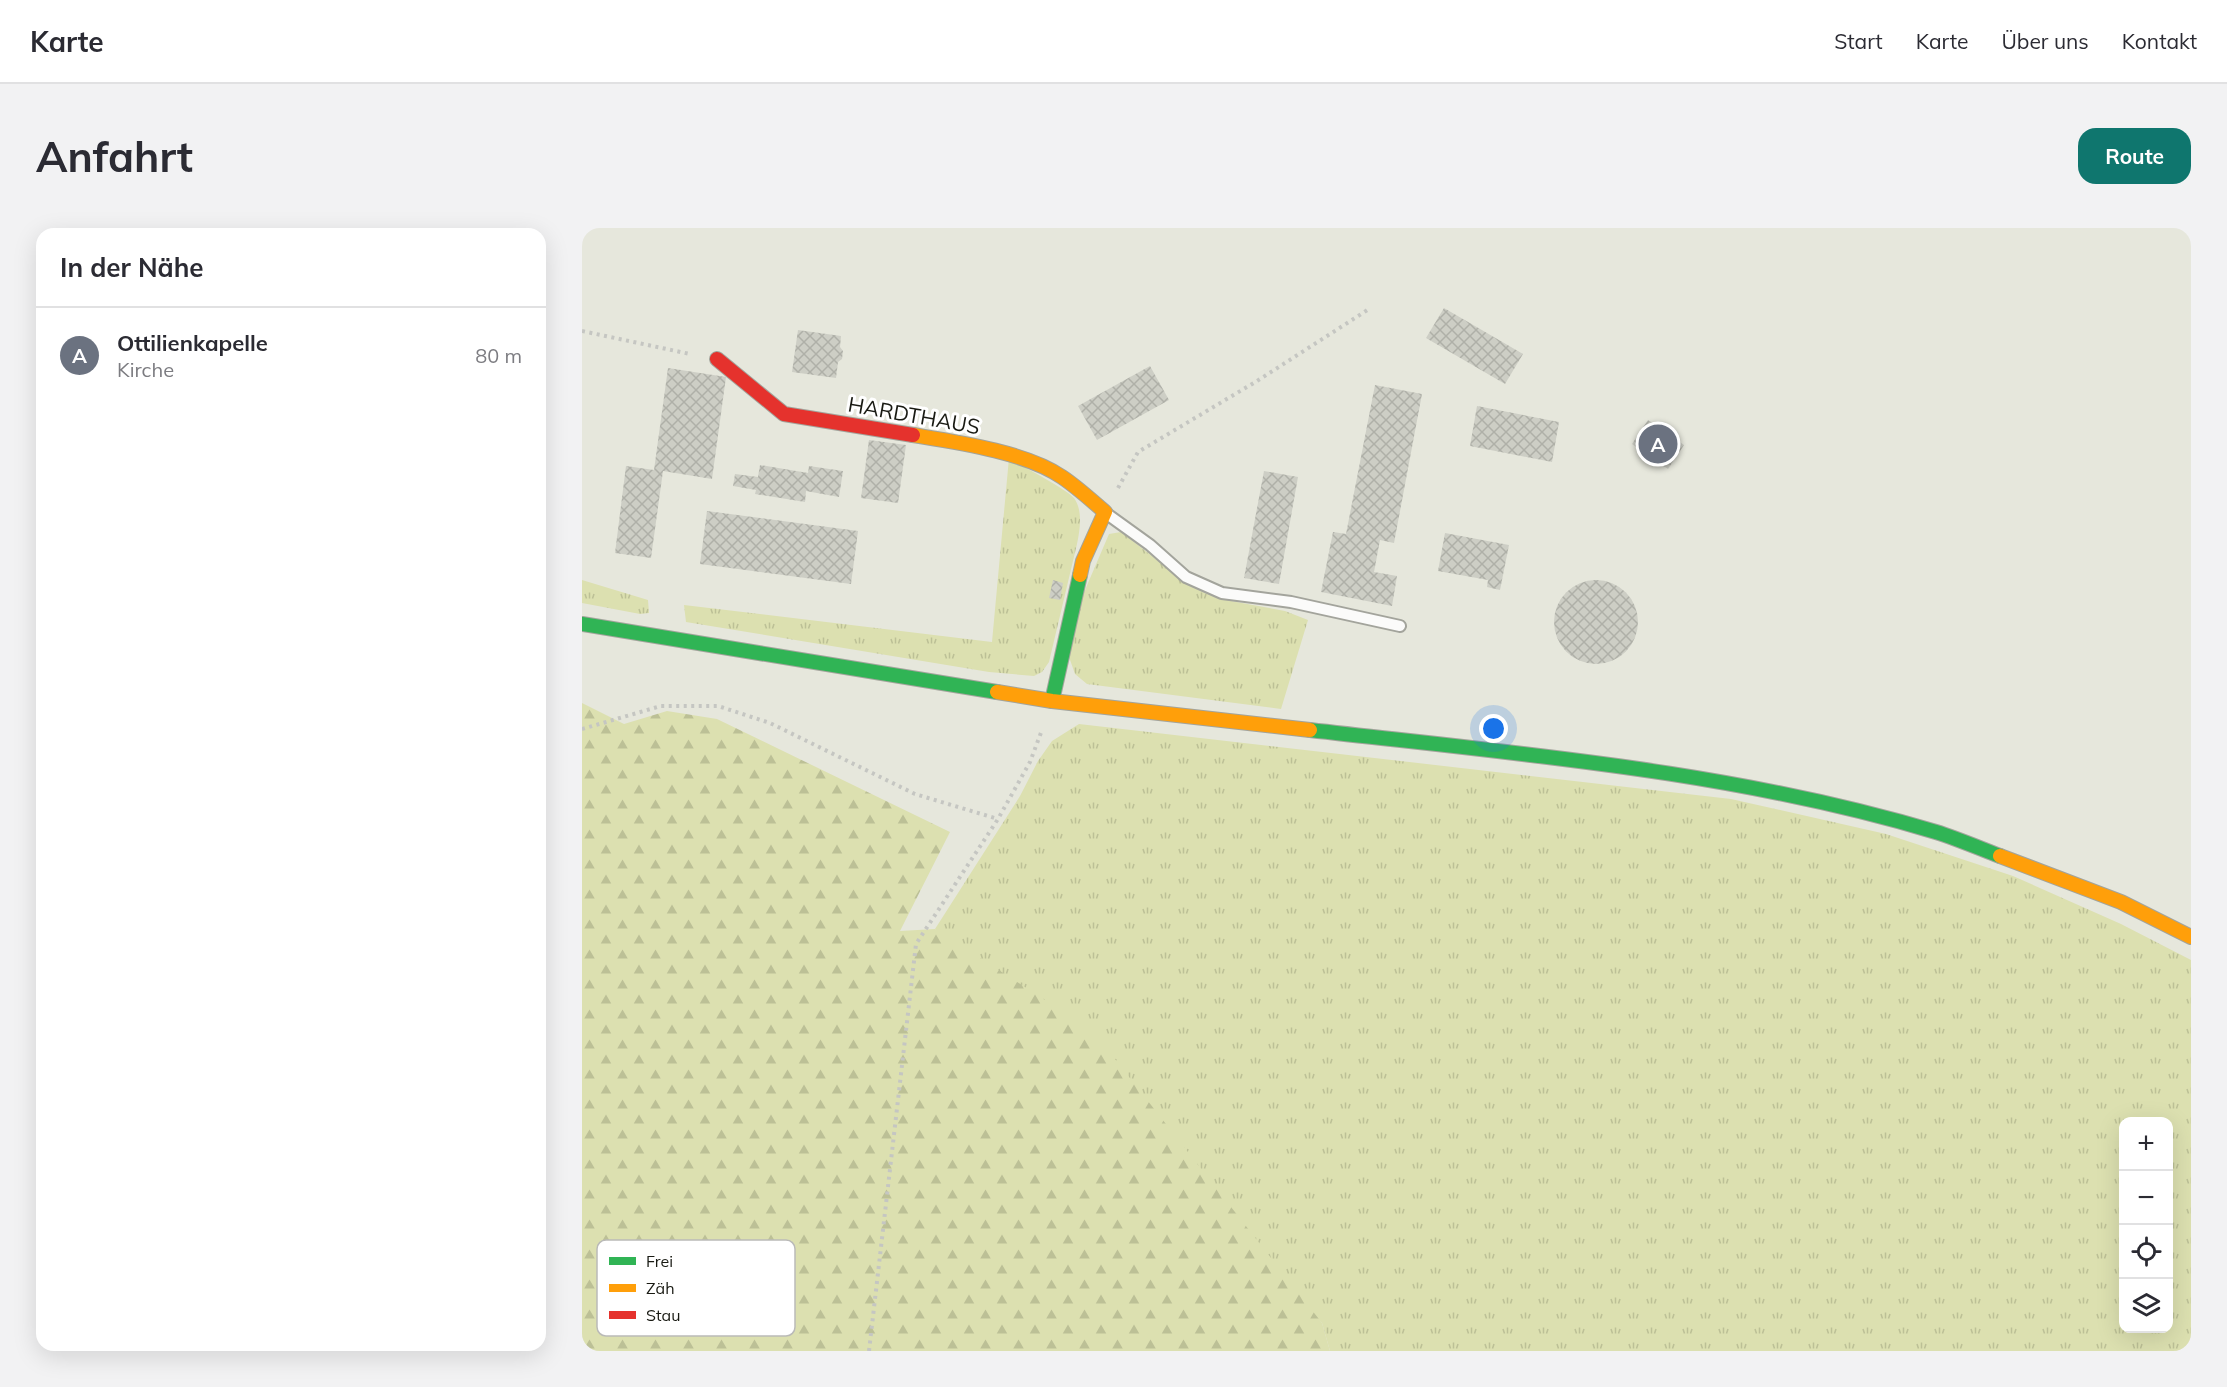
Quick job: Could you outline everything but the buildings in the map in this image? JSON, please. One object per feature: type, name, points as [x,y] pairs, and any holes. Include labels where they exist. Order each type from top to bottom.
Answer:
[{"type":"main road","name":"HARDTHAUS","points":[[717,359],[784,414],[965,443],[1029,461],[1061,476],[1104,512]]},
{"type":"main road","points":[[1052,701],[1083,561],[1104,512]]},
{"type":"main road","points":[[582,624],[1052,701],[1594,762],[1752,789],[1839,806],[1938,833],[2121,902],[2191,937]]},
{"type":"lane","points":[[1104,512],[1150,545],[1186,577],[1222,593],[1291,602],[1400,626]]},
{"type":"path","points":[[1104,512],[1138,452],[1257,381],[1369,309]]},
{"type":"path","points":[[582,331],[717,359]]},
{"type":"path","points":[[869,1351],[916,944],[998,819],[1030,762],[1052,701]]},
{"type":"path","points":[[582,729],[661,706],[718,706],[770,723],[915,794],[998,819]]},
{"type":"green space","points":[[1009,458],[1070,494],[1077,503],[1080,514],[1077,544],[1049,662],[1042,672],[1034,676],[989,672],[686,622],[684,605],[992,642]]},
{"type":"green space","points":[[1121,532],[1173,572],[1205,593],[1231,601],[1285,611],[1308,620],[1281,709],[1087,684],[1075,674],[1069,657],[1076,611],[1109,534]]},
{"type":"green space","points":[[582,580],[648,600],[649,613],[640,614],[582,603]]},
{"type":"green space","points":[[582,703],[624,724],[667,711],[717,719],[950,832],[900,931],[935,929],[1093,1031],[1322,1323],[1330,1351],[582,1351]]},
{"type":"green space","points":[[1079,724],[1731,799],[1886,834],[2013,876],[2121,924],[2191,960],[2191,1351],[1330,1351],[1322,1323],[935,929],[1020,796],[1038,761],[1052,741]]},
{"type":"traffic: fast","points":[[1052,701],[1080,575]]},
{"type":"traffic: fast","points":[[582,624],[997,692]]},
{"type":"traffic: fast","points":[[1310,730],[1547,757],[1704,779],[1859,811],[1936,832],[2000,856]]},
{"type":"traffic: slow","points":[[913,435],[990,449],[1030,461],[1062,477],[1084,494],[1105,512],[1083,561],[1080,575]]},
{"type":"traffic: slow","points":[[997,692],[1052,701],[1310,730]]},
{"type":"traffic: slow","points":[[2000,856],[2121,902],[2191,937]]},
{"type":"traffic: jam","points":[[717,359],[784,414],[913,435]]},
{"type":"place","name":"Ottilienkapelle","points":[[1658,444]]}]
